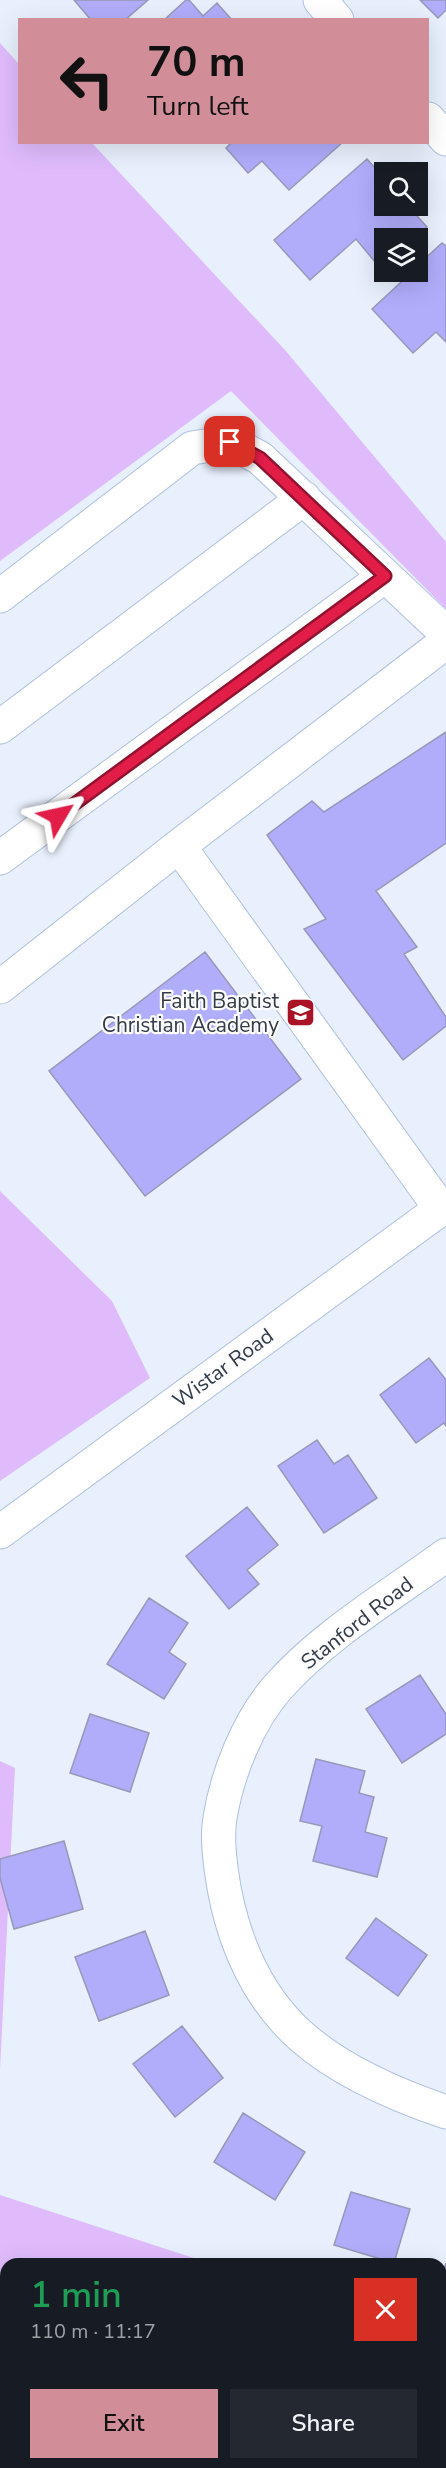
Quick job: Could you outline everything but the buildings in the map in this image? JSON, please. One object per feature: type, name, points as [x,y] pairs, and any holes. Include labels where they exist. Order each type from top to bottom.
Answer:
[{"type":"street","points":[[320,0],[335,18]]},
{"type":"street","points":[[429,120],[446,139]]},
{"type":"street","points":[[0,596],[192,448],[230,442],[260,458],[446,633]]},
{"type":"street","points":[[0,727],[304,498]]},
{"type":"street","points":[[0,858],[385,576]]},
{"type":"street","points":[[0,987],[179,846],[446,642]]},
{"type":"street","points":[[179,846],[444,1207]]},
{"type":"street","name":"Wistar Road","points":[[0,1532],[444,1207]]},
{"type":"street","name":"Stanford Road","points":[[446,1555],[321,1646],[278,1687],[260,1711],[232,1765],[219,1819],[219,1845],[225,1898],[236,1939],[246,1963],[276,2009],[302,2037],[355,2074],[410,2100],[446,2112]]},
{"type":"shaded area","points":[[0,43],[18,63],[18,144],[93,144],[285,350],[446,542],[446,609],[231,391],[0,561]]},
{"type":"shaded area","points":[[0,1191],[112,1301],[150,1378],[0,1481]]},
{"type":"shaded area","points":[[0,1761],[15,1768],[0,2070]]},
{"type":"shaded area","points":[[0,2195],[194,2258],[0,2258]]},
{"type":"place","name":"Faith Baptist Christian Academy","points":[[300,1013]]},
{"type":"route","points":[[58,816],[385,576],[260,458],[230,442]]}]
